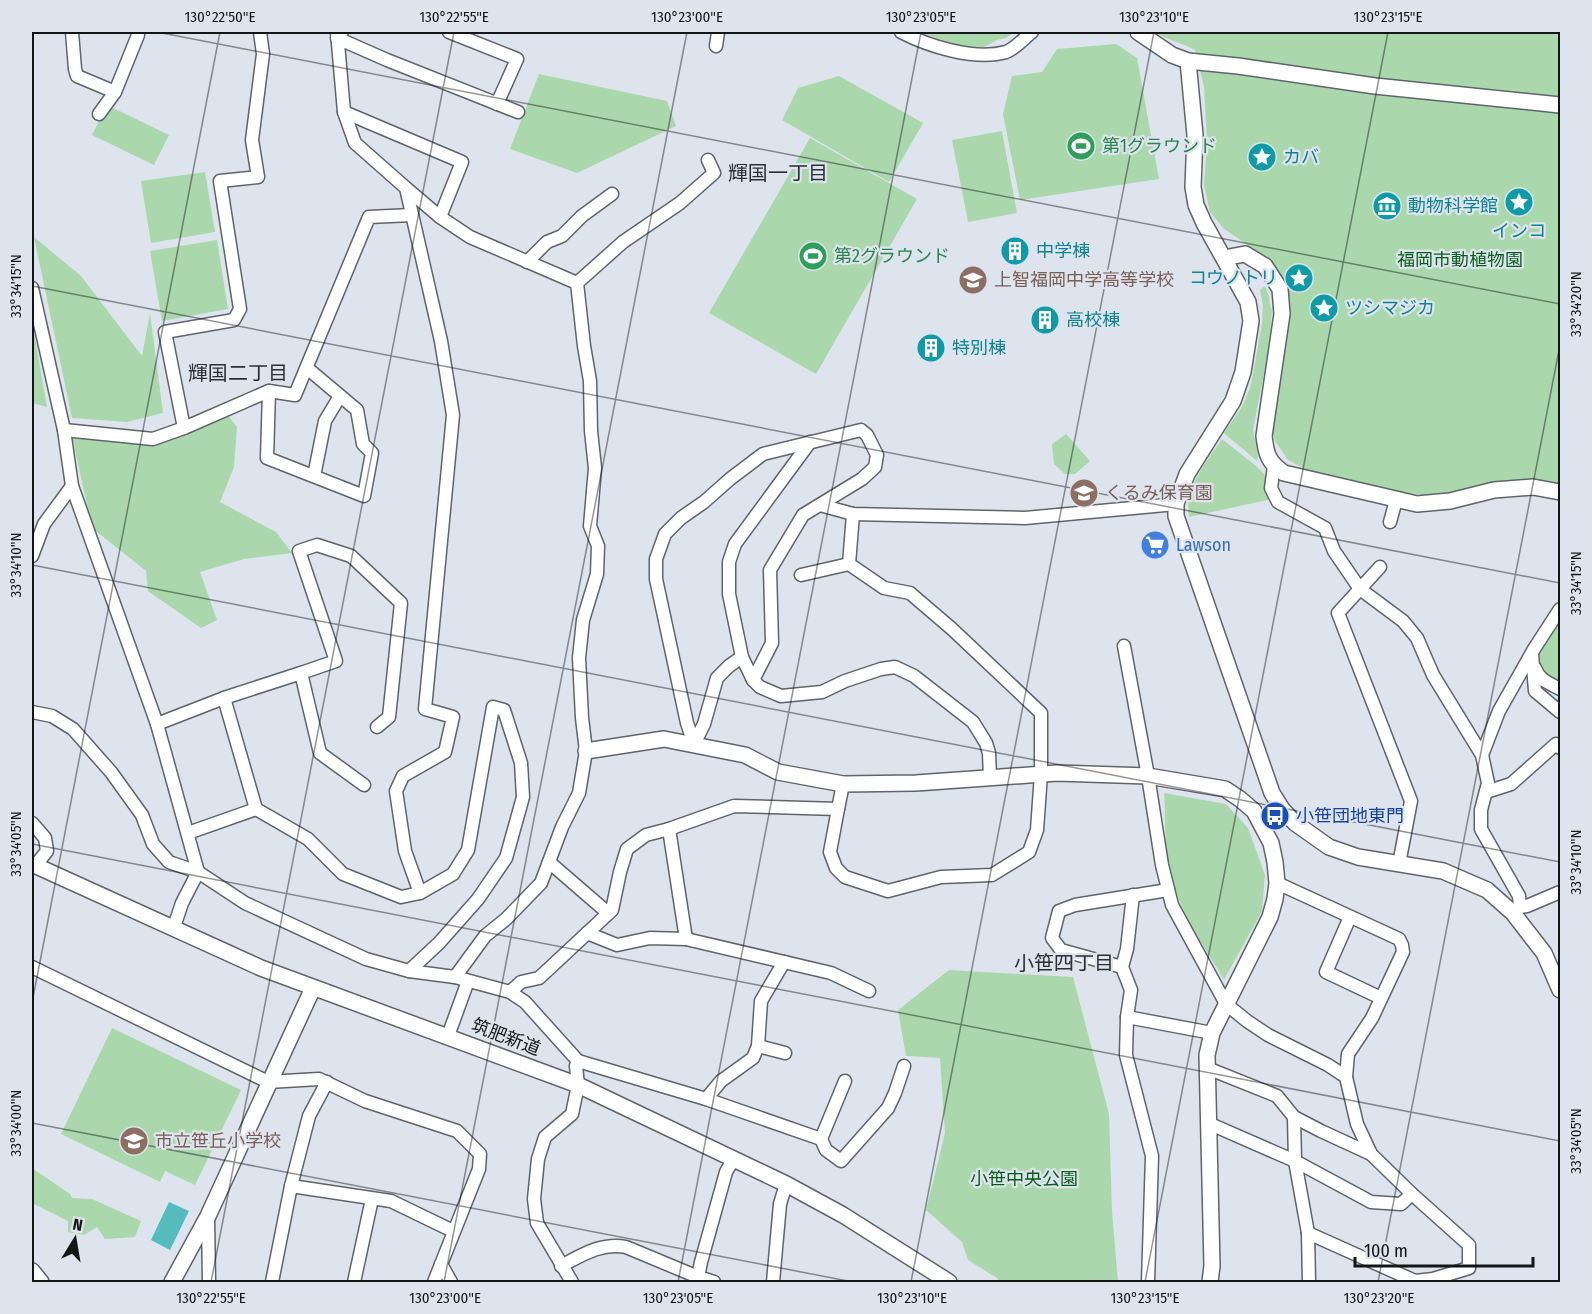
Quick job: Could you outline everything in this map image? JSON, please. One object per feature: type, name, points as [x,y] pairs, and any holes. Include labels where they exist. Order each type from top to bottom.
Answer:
[{"type":"street","points":[[72,32],[77,76],[115,92]]},
{"type":"street","points":[[99,114],[115,92],[138,35],[137,32]]},
{"type":"street","points":[[184,428],[165,332],[234,320],[240,309],[220,181],[258,177],[252,140],[263,54],[260,32]]},
{"type":"street","points":[[449,32],[518,59],[497,104]]},
{"type":"street","points":[[716,46],[718,32]]},
{"type":"street","points":[[901,32],[918,40],[982,55],[1008,51],[1032,32]]},
{"type":"street","points":[[1138,32],[1172,55],[1188,61],[1375,86],[1560,105]]},
{"type":"street","points":[[339,34],[387,60],[518,112]]},
{"type":"street","points":[[339,34],[344,112],[355,143],[440,217],[470,237],[577,283]]},
{"type":"street","points":[[1188,61],[1195,135],[1193,187],[1196,205],[1204,224],[1248,302],[1251,321],[1243,372],[1233,401],[1187,474],[1176,504],[1176,516],[1272,793],[1295,823],[1329,847],[1358,857],[1443,871],[1487,890],[1516,910],[1544,953],[1560,990]]},
{"type":"street","points":[[344,112],[462,162],[440,217]]},
{"type":"street","points":[[577,283],[623,242],[680,203],[714,173],[708,160]]},
{"type":"street","points":[[406,188],[441,341],[453,415],[425,709],[453,717],[446,752],[403,776],[396,791],[405,851],[420,893]]},
{"type":"street","points":[[527,262],[547,242],[562,236],[582,216],[612,194]]},
{"type":"street","points":[[64,430],[153,439],[269,391],[295,395],[369,217],[412,215]]},
{"type":"street","points":[[1224,258],[1245,254],[1265,266],[1280,289],[1282,314],[1264,436],[1266,453],[1274,466],[1284,473],[1417,504],[1450,501],[1494,490],[1533,487],[1560,492]]},
{"type":"street","points":[[455,977],[485,936],[507,919],[541,883],[562,828],[579,793],[586,751],[579,658],[583,620],[597,574],[597,546],[590,526],[595,468],[591,431],[590,381],[577,283]]},
{"type":"street","points":[[32,288],[64,430],[72,486],[157,724],[198,872],[182,903],[174,927]]},
{"type":"street","points":[[269,391],[267,458],[364,496],[372,453],[363,444],[357,410],[307,368]]},
{"type":"street","points":[[314,476],[326,421],[340,396]]},
{"type":"street","points":[[694,744],[687,723],[656,579],[656,559],[665,534],[681,518],[763,454],[861,430],[867,435],[878,455],[875,467],[862,479],[803,515],[770,570],[772,643],[753,680]]},
{"type":"street","points":[[810,442],[735,544],[729,562],[729,594],[742,657],[753,680],[760,687],[782,696],[822,692],[845,681],[881,669],[895,668],[914,676],[973,722],[987,743],[990,777]]},
{"type":"street","points":[[1274,466],[1271,488],[1278,502],[1325,528],[1334,552],[1360,589],[1403,621],[1417,638],[1433,675],[1482,755],[1488,783],[1481,810],[1481,829],[1519,896],[1516,910]]},
{"type":"street","points":[[32,556],[44,524],[72,486]]},
{"type":"street","points":[[1390,522],[1396,500]]},
{"type":"street","points":[[820,505],[853,514],[1025,518],[1176,504]]},
{"type":"street","points":[[849,564],[853,514]]},
{"type":"street","points":[[157,724],[224,698],[336,661],[299,551],[317,545],[351,556],[400,603],[389,717],[377,727]]},
{"type":"street","points":[[801,575],[849,564],[884,588],[910,593],[952,628],[1041,713],[1041,774],[1037,831],[1029,852],[992,875],[941,877],[888,891],[845,877],[836,868],[831,852],[843,784]]},
{"type":"street","points":[[1380,567],[1338,613],[1411,801],[1399,864]]},
{"type":"street","points":[[1482,755],[1499,711],[1560,609]]},
{"type":"street","points":[[1124,646],[1162,865],[1172,905],[1226,1004],[1246,1021],[1268,1035],[1328,1065],[1346,1077]]},
{"type":"street","points":[[1533,651],[1535,671],[1541,680],[1560,689]]},
{"type":"street","points":[[1533,651],[1535,691],[1560,712]]},
{"type":"street","points":[[694,744],[704,724],[717,678],[742,657]]},
{"type":"street","points":[[302,673],[320,753],[364,785]]},
{"type":"street","points":[[224,698],[256,809],[308,839],[343,874],[401,897],[420,893],[453,874],[468,849],[493,707],[504,710],[520,763],[523,797],[506,858],[478,899],[439,943],[409,971]]},
{"type":"street","points":[[32,712],[52,716],[73,729],[111,772],[142,815],[153,844],[169,862],[198,872],[245,903],[366,959],[409,971],[455,977],[510,992],[525,1002],[578,1061],[706,1099],[821,1139],[826,1150],[841,1161],[888,1108],[904,1066]]},
{"type":"street","points":[[586,751],[664,739],[745,755],[778,772],[843,784],[916,783],[1056,773],[1148,776],[1225,789],[1240,799],[1254,812],[1271,843],[1276,883],[1275,899],[1269,917],[1212,1033],[1207,1055],[1212,1266],[1210,1282]]},
{"type":"street","points":[[1486,792],[1511,784],[1556,744],[1560,748]]},
{"type":"street","points":[[510,992],[521,982],[539,978],[612,910],[627,849],[646,835],[734,807],[838,809]]},
{"type":"street","points":[[188,833],[256,809]]},
{"type":"street","points":[[32,823],[45,838],[47,851],[33,868]]},
{"type":"street","points":[[669,829],[686,939]]},
{"type":"street","points":[[549,862],[608,913]]},
{"type":"street","name":"筑肥新道","points":[[33,868],[174,927],[261,968],[578,1085],[786,1184],[843,1215],[949,1282]]},
{"type":"street","points":[[1276,883],[1399,939],[1402,945],[1403,952],[1372,1018],[1348,1054],[1346,1077],[1357,1124],[1371,1154]]},
{"type":"street","points":[[1122,967],[1061,950],[1052,938],[1059,911],[1075,905],[1168,890]]},
{"type":"street","points":[[1516,910],[1560,892]]},
{"type":"street","points":[[1133,895],[1127,949],[1122,967],[1131,990],[1126,1017],[1126,1054],[1152,1156],[1148,1282]]},
{"type":"street","points":[[1350,917],[1326,972],[1381,998]]},
{"type":"street","points":[[587,933],[617,945],[650,938],[686,939],[831,973],[868,991]]},
{"type":"street","points":[[706,1099],[721,1081],[753,1058],[758,1046],[761,1001],[784,962]]},
{"type":"street","points":[[32,967],[268,1082],[319,1079],[365,1101],[458,1131],[480,1154],[479,1169],[434,1282]]},
{"type":"street","points":[[448,1036],[468,981]]},
{"type":"street","points":[[172,1282],[208,1216],[313,988]]},
{"type":"street","points":[[1126,1017],[1212,1033]]},
{"type":"street","points":[[758,1046],[785,1053]]},
{"type":"street","points":[[572,1282],[537,1223],[534,1199],[538,1159],[545,1137],[572,1114],[578,1085],[576,1066],[578,1061]]},
{"type":"street","points":[[1207,1068],[1277,1096],[1294,1117],[1371,1154],[1469,1245],[1469,1268],[1433,1279],[1414,1281],[1308,1233]]},
{"type":"street","points":[[821,1139],[845,1081]]},
{"type":"street","points":[[272,1282],[291,1186],[309,1116],[327,1082]]},
{"type":"street","points":[[1294,1117],[1295,1161],[1308,1233],[1309,1282]]},
{"type":"street","points":[[1208,1123],[1295,1161],[1371,1202],[1401,1204],[1412,1194]]},
{"type":"street","points":[[697,1280],[726,1172],[734,1158]]},
{"type":"street","points":[[773,1282],[780,1204],[786,1184]]},
{"type":"street","points":[[291,1186],[391,1201],[453,1231]]},
{"type":"street","points":[[354,1282],[372,1199]]},
{"type":"street","points":[[208,1216],[209,1282]]},
{"type":"street","points":[[561,1266],[598,1248],[616,1245],[626,1247],[697,1280],[714,1282]]},
{"type":"street","points":[[441,1264],[451,1282]]},
{"type":"street","points":[[32,1271],[41,1282]]},
{"type":"green space","points":[[918,32],[1014,32],[984,47],[961,46]]},
{"type":"green space","name":"福岡市動植物園","points":[[1155,32],[1560,32],[1560,486],[1463,490],[1434,497],[1361,485],[1309,471],[1288,460],[1275,441],[1271,428],[1285,352],[1287,310],[1246,247],[1248,245],[1224,229],[1210,212],[1204,185],[1207,141],[1204,87],[1195,50]]},
{"type":"green space","name":"第1グラウンド","points":[[1116,44],[1137,58],[1159,179],[1020,200],[1003,114],[1012,76],[1042,72],[1057,49]]},
{"type":"green space","points":[[539,74],[667,101],[676,126],[577,173],[510,149]]},
{"type":"green space","points":[[839,76],[923,123],[889,182],[782,120],[798,88]]},
{"type":"green space","points":[[107,105],[169,135],[154,165],[92,135]]},
{"type":"green space","points":[[1002,131],[1017,213],[968,222],[952,140]]},
{"type":"green space","name":"第2グラウンド","points":[[810,138],[917,199],[816,374],[709,313]]},
{"type":"green space","points":[[205,172],[215,232],[151,243],[141,181]]},
{"type":"green space","points":[[34,237],[81,276],[142,356],[150,313],[163,413],[127,422],[72,418]]},
{"type":"green space","points":[[217,240],[228,309],[162,321],[150,251]]},
{"type":"green space","points":[[1265,286],[1272,310],[1269,347],[1253,430],[1257,461],[1224,433],[1242,407],[1250,388],[1262,323],[1263,306],[1260,290]]},
{"type":"green space","points":[[32,321],[47,407],[32,403]]},
{"type":"green space","points":[[227,414],[237,427],[234,467],[220,502],[276,532],[292,553],[244,559],[200,572],[217,620],[201,628],[148,591],[146,571],[92,528],[72,436],[151,444]]},
{"type":"green space","points":[[1066,434],[1090,461],[1075,474],[1065,474],[1054,464],[1052,444]]},
{"type":"green space","points":[[1222,439],[1269,479],[1272,499],[1189,517],[1188,506],[1193,485]]},
{"type":"green space","points":[[1560,619],[1560,684],[1544,677],[1537,661],[1538,653]]},
{"type":"green space","points":[[1164,793],[1226,804],[1248,828],[1265,875],[1262,911],[1224,980],[1191,925],[1171,879],[1167,855]]},
{"type":"green space","name":"小笹中央公園","points":[[949,970],[1073,977],[1109,1114],[1112,1211],[1118,1282],[999,1282],[997,1278],[968,1260],[962,1242],[926,1210],[945,1133],[940,1058],[906,1056],[898,1010]]},
{"type":"green space","points":[[112,1028],[241,1090],[195,1185],[165,1171],[160,1182],[61,1134]]},
{"type":"green space","points":[[32,1168],[70,1194],[72,1198],[92,1199],[141,1221],[135,1237],[105,1239],[97,1227],[84,1235],[68,1232],[68,1221],[32,1203]]},
{"type":"water","points":[[169,1202],[189,1211],[170,1250],[151,1240]]},
{"type":"place","name":"第1グラウンド","points":[[1081,146]]},
{"type":"place","name":"カバ","points":[[1262,157]]},
{"type":"place","name":"インコ","points":[[1519,202]]},
{"type":"place","name":"動物科学館","points":[[1387,206]]},
{"type":"place","name":"中学棟","points":[[1015,251]]},
{"type":"place","name":"第2グラウンド","points":[[813,256]]},
{"type":"place","name":"コウノトリ","points":[[1299,278]]},
{"type":"place","name":"上智福岡中学高等学校","points":[[973,280]]},
{"type":"place","name":"ツシマジカ","points":[[1324,308]]},
{"type":"place","name":"高校棟","points":[[1045,320]]},
{"type":"place","name":"特別棟","points":[[931,348]]},
{"type":"place","name":"くるみ保育園","points":[[1084,493]]},
{"type":"place","name":"Lawson","points":[[1155,545]]},
{"type":"place","name":"小笹団地東門","points":[[1275,816]]},
{"type":"place","name":"市立笹丘小学校","points":[[134,1141]]},
{"type":"district","name":"輝国一丁目","points":[[778,173]]},
{"type":"district","name":"輝国二丁目","points":[[238,373]]},
{"type":"district","name":"小笹四丁目","points":[[1064,963]]}]
